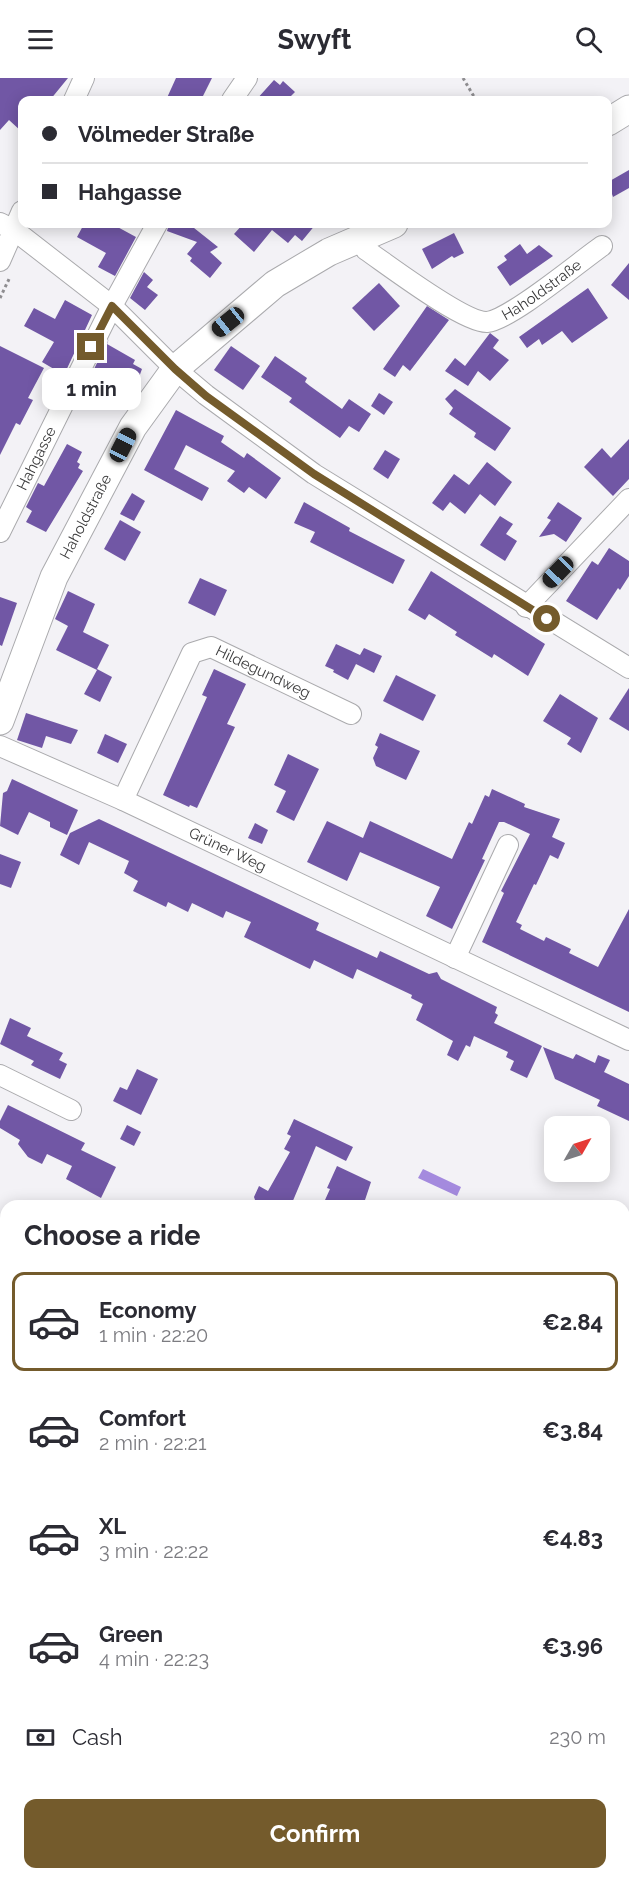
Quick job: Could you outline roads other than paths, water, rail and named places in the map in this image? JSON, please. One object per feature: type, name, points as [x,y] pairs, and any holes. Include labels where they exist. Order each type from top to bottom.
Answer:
[{"type":"street","points":[[76,96],[84,78]]},
{"type":"street","points":[[235,96],[247,78]]},
{"type":"street","points":[[612,120],[629,110]]},
{"type":"street","points":[[0,261],[7,226],[18,215]]},
{"type":"street","points":[[7,226],[112,306],[175,369],[206,396],[314,474],[629,669]]},
{"type":"street","name":"Hahgasse","points":[[0,532],[112,306],[155,228]]},
{"type":"street","name":"Haholdstraße","points":[[0,721],[54,577],[132,427],[175,369],[275,284],[329,252],[384,228]]},
{"type":"street","name":"Haholdstraße","points":[[360,238],[366,250],[442,301],[479,322],[500,319],[602,246]]},
{"type":"street","points":[[526,607],[629,499]]},
{"type":"street","name":"Hildegundweg","points":[[123,800],[192,653],[211,647],[351,714]]},
{"type":"street","name":"Grüner Weg","points":[[0,746],[123,800],[629,1040]]},
{"type":"street","points":[[455,958],[508,845]]},
{"type":"street","points":[[0,1075],[71,1110]]}]
